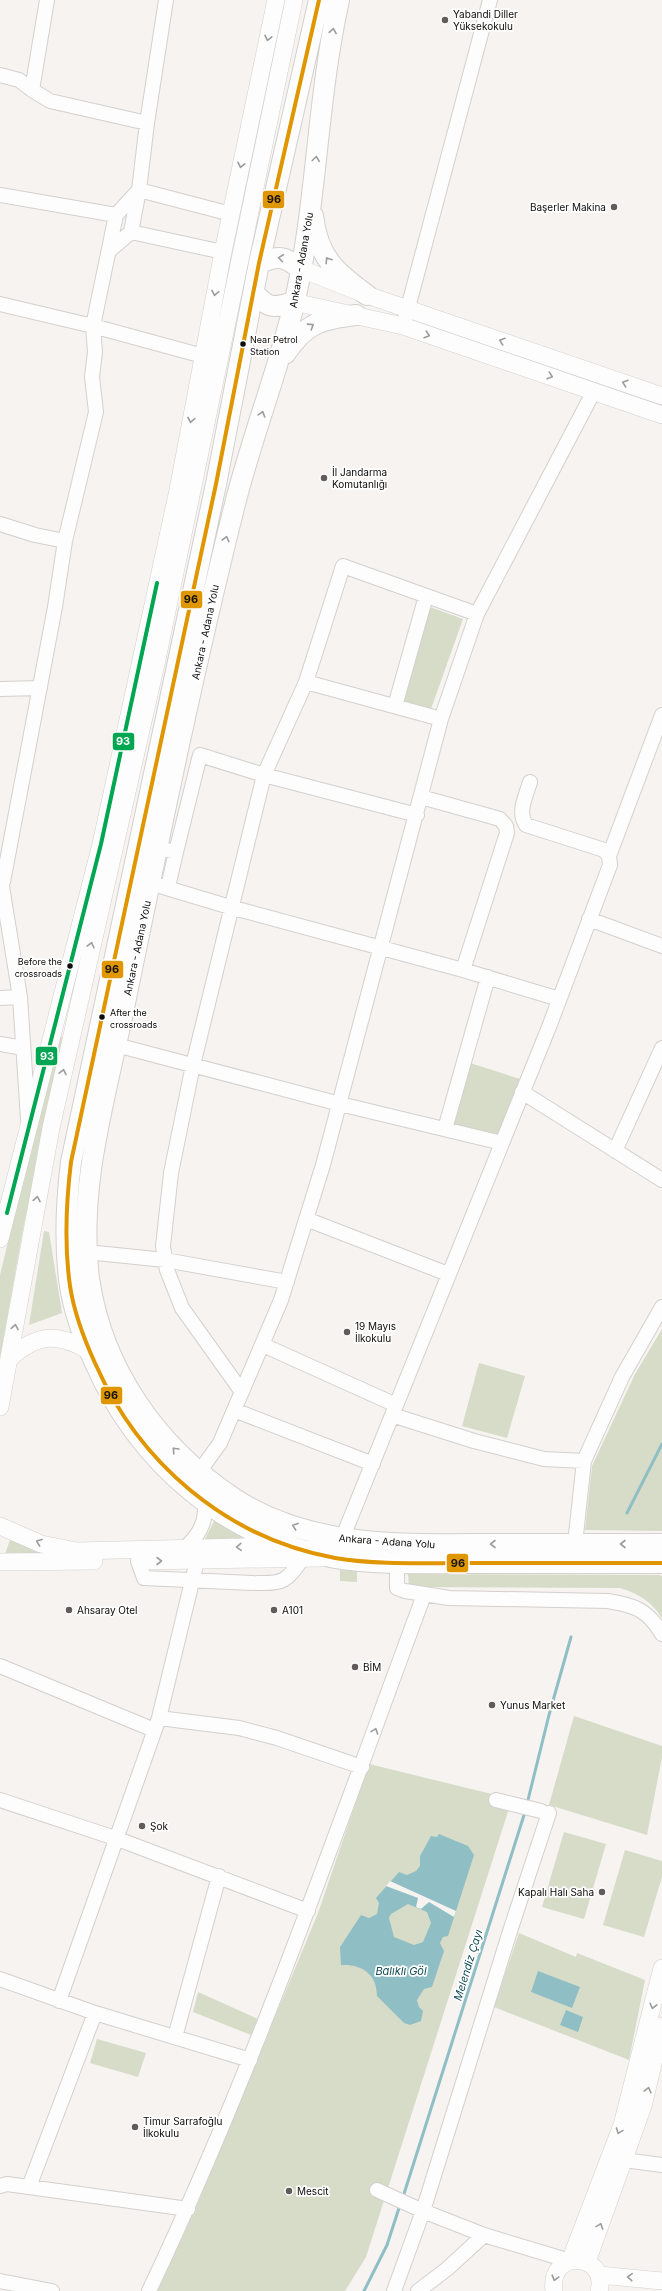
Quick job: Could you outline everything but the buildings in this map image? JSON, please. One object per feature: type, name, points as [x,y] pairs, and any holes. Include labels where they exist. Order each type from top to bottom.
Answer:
[{"type":"highway","name":"Ankara - Adana Yolu","points":[[319,0],[259,263],[216,484],[71,1162],[66,1218],[66,1255],[70,1288],[89,1351],[108,1393],[129,1427],[174,1477],[204,1503],[248,1529],[281,1544],[339,1549],[431,1544],[662,1544]]},
{"type":"highway","name":"Ankara - Adana Yolu","points":[[339,0],[326,75],[301,269],[294,302],[277,366],[239,487],[217,577],[159,885],[116,1045],[92,1164],[85,1221],[86,1252],[96,1310],[110,1351],[123,1380],[140,1409],[157,1431],[199,1472],[238,1501],[270,1517],[310,1532],[363,1561],[662,1563]]},
{"type":"highway","points":[[311,198],[317,238],[327,259],[342,277],[367,295]]},
{"type":"highway","points":[[259,263],[276,257],[288,259],[301,269]]},
{"type":"highway","points":[[254,293],[266,305],[277,307],[294,302]]},
{"type":"highway","points":[[277,366],[296,337],[306,329],[319,321],[356,315]]},
{"type":"main road","points":[[0,1239],[101,844],[178,490],[223,252],[276,0]]},
{"type":"main road","points":[[0,1407],[50,1128],[156,664],[294,0]]},
{"type":"main road","points":[[231,214],[248,218]]},
{"type":"main road","points":[[223,252],[240,255]]},
{"type":"main road","points":[[301,269],[367,295],[662,396]]},
{"type":"main road","points":[[294,302],[403,326],[662,415]]},
{"type":"main road","points":[[9,1359],[23,1346],[40,1339],[60,1338],[74,1341],[89,1351]]},
{"type":"main road","points":[[0,1526],[41,1544],[77,1551],[184,1549],[281,1544],[300,1544],[360,1550],[400,1549],[431,1544]]},
{"type":"main road","points":[[0,1562],[302,1559],[339,1549]]},
{"type":"main road","points":[[579,2262],[622,2125],[662,1968]]},
{"type":"main road","points":[[579,2262],[624,2160],[644,2106],[659,2058],[662,2026]]},
{"type":"main road","points":[[554,2291],[555,2275],[559,2268],[579,2262],[593,2267],[599,2283],[662,2281]]},
{"type":"street","points":[[32,90],[47,0]]},
{"type":"street","points":[[109,252],[131,232],[139,190],[147,123],[166,0]]},
{"type":"street","points":[[403,326],[490,0]]},
{"type":"street","points":[[0,75],[19,80],[50,101],[147,123]]},
{"type":"street","points":[[139,190],[231,214]]},
{"type":"street","points":[[28,1128],[20,997],[2,878],[40,688],[65,541],[96,412],[92,377],[95,352],[93,326],[116,215],[139,190]]},
{"type":"street","points":[[0,195],[116,215]]},
{"type":"street","points":[[131,232],[223,252]]},
{"type":"street","points":[[0,304],[93,326],[203,356]]},
{"type":"street","points":[[199,1472],[220,1443],[263,1345],[287,1282],[340,1104],[441,719],[477,614],[594,391]]},
{"type":"street","points":[[0,524],[35,535],[65,541]]},
{"type":"street","points":[[242,1392],[182,1308],[167,1270],[163,1246],[172,1173],[194,1064],[230,907],[264,775],[306,682],[343,566],[477,614]]},
{"type":"street","points":[[395,706],[426,596]]},
{"type":"street","points":[[306,682],[441,719]]},
{"type":"street","points":[[0,689],[40,688]]},
{"type":"street","points":[[339,1549],[559,999],[610,865],[609,856],[662,715]]},
{"type":"street","points":[[166,850],[200,755],[264,775],[417,815]]},
{"type":"street","points":[[530,782],[521,818],[526,825],[594,846],[604,850],[609,856]]},
{"type":"street","points":[[421,797],[500,819],[506,826],[507,833],[463,970]]},
{"type":"street","points":[[159,885],[230,907],[382,947],[559,999]]},
{"type":"street","points":[[589,919],[662,946]]},
{"type":"street","points":[[445,1130],[488,977]]},
{"type":"street","points":[[0,998],[20,997]]},
{"type":"street","points":[[0,1044],[23,1048]]},
{"type":"street","points":[[116,1045],[194,1064],[340,1104],[502,1143]]},
{"type":"street","points":[[616,1151],[662,1048]]},
{"type":"street","points":[[522,1092],[662,1180]]},
{"type":"street","points":[[306,1219],[448,1274]]},
{"type":"street","points":[[86,1252],[166,1260],[287,1282]]},
{"type":"street","points":[[575,1544],[584,1461],[622,1377],[662,1307]]},
{"type":"street","points":[[263,1345],[394,1410],[474,1441],[544,1459],[584,1461]]},
{"type":"street","points":[[234,1410],[373,1464]]},
{"type":"street","points":[[184,1549],[199,1533],[204,1523],[204,1503]]},
{"type":"street","points":[[138,1561],[144,1578],[278,1584],[292,1574],[302,1559]]},
{"type":"street","points":[[59,2001],[156,1724],[197,1561]]},
{"type":"street","points":[[397,1562],[397,1588],[424,1595],[449,1598],[608,1601],[629,1604],[644,1611],[662,1634]]},
{"type":"street","points":[[149,2291],[188,2209],[250,2060],[362,1767],[424,1595]]},
{"type":"street","points":[[0,1666],[156,1724],[239,1728],[277,1738],[362,1767]]},
{"type":"street","points":[[0,1800],[115,1838],[219,1876],[308,1911]]},
{"type":"street","points":[[394,2291],[423,2211],[545,1812],[496,1800]]},
{"type":"street","points":[[175,2037],[219,1876]]},
{"type":"street","points":[[0,1979],[96,2013],[250,2060]]},
{"type":"street","points":[[29,2187],[96,2013]]},
{"type":"street","points":[[624,2160],[662,2166]]},
{"type":"street","points":[[0,2186],[7,2184],[188,2209]]},
{"type":"street","points":[[377,2190],[423,2211],[484,2234],[579,2262]]},
{"type":"street","points":[[418,2291],[447,2269],[484,2234]]},
{"type":"street","points":[[0,2281],[52,2291]]},
{"type":"green space","points":[[430,607],[463,619],[431,709],[403,701]]},
{"type":"green space","points":[[58,1036],[65,1038],[24,1224],[0,1358],[0,1275]]},
{"type":"green space","points":[[470,1063],[520,1079],[499,1135],[452,1124]]},
{"type":"green space","points":[[44,1231],[49,1232],[62,1313],[29,1325]]},
{"type":"green space","points":[[662,1329],[662,1531],[585,1530],[592,1466],[635,1374]]},
{"type":"green space","points":[[479,1363],[525,1376],[507,1438],[462,1426]]},
{"type":"green space","points":[[216,1517],[242,1535],[240,1540],[203,1543]]},
{"type":"green space","points":[[11,1537],[46,1553],[4,1557]]},
{"type":"green space","points":[[340,1570],[357,1571],[357,1582],[340,1581]]},
{"type":"green space","points":[[408,1574],[659,1575],[662,1576],[662,1618],[658,1612],[644,1599],[620,1588],[409,1587]]},
{"type":"green space","points":[[574,1716],[662,1746],[662,1757],[647,1835],[549,1805]]},
{"type":"green space","points":[[369,1764],[512,1799],[366,2257],[345,2291],[156,2291],[195,2210],[318,1913]]},
{"type":"green space","points":[[564,1832],[606,1844],[584,1919],[542,1907]]},
{"type":"green space","points":[[625,1850],[662,1861],[662,1877],[644,1937],[603,1925]]},
{"type":"green space","points":[[519,1933],[576,1957],[577,1953],[645,1980],[629,2060],[494,2007]]},
{"type":"green space","points":[[198,1992],[258,2019],[251,2035],[193,2012]]},
{"type":"green space","points":[[97,2039],[146,2053],[138,2077],[90,2063]]},
{"type":"water","name":"Balıklı Göl","points":[[439,1834],[468,1846],[474,1855],[448,1936],[443,1937],[440,1943],[444,1951],[432,1987],[424,1989],[417,2000],[419,2007],[423,2011],[421,2021],[410,2025],[404,2023],[377,1996],[374,1982],[367,1972],[355,1966],[341,1965],[340,1947],[361,1915],[369,1918],[377,1914],[379,1903],[376,1898],[399,1872],[407,1875],[416,1871],[420,1866],[420,1856],[431,1836],[437,1837]],"holes":[[[408,1904],[427,1912],[431,1923],[423,1942],[414,1945],[394,1937],[389,1918],[391,1914]]]},
{"type":"water","points":[[538,1971],[580,1987],[572,2008],[531,1992]]},
{"type":"water","points":[[566,2010],[583,2017],[578,2032],[560,2025]]},
{"type":"pier","points":[[390,1881],[456,1911],[454,1917],[429,1902],[421,1909],[416,1907],[418,1898],[386,1886]]},
{"type":"waterway","name":"Melendiz Çayı","points":[[627,1513],[662,1444]]},
{"type":"waterway","name":"Melendiz Çayı","points":[[527,1804],[549,1715],[571,1637]]},
{"type":"waterway","name":"Melendiz Çayı","points":[[403,2197],[525,1812]]},
{"type":"waterway","name":"Melendiz Çayı","points":[[364,2291],[387,2245],[400,2205]]},
{"type":"transit line","name":"96","points":[[319,0],[259,263],[216,484],[71,1162],[66,1239],[68,1270],[74,1306],[95,1363],[113,1399],[136,1433],[162,1463],[191,1490],[223,1514],[258,1533],[295,1548],[335,1558],[367,1562],[662,1563]]},
{"type":"transit line","name":"93","points":[[7,1213],[101,844],[157,583]]},
{"type":"place","name":"Yabandi Diller Yüksekokulu","points":[[445,20]]},
{"type":"place","name":"Başerler Makina","points":[[614,207]]},
{"type":"place","name":"Near Petrol Station","points":[[243,344]]},
{"type":"place","name":"İl Jandarma Komutanlığı","points":[[324,478]]},
{"type":"place","name":"Before the crossroads","points":[[70,966]]},
{"type":"place","name":"After the crossroads","points":[[102,1017]]},
{"type":"place","name":"19 Mayıs İlkokulu","points":[[347,1332]]},
{"type":"place","name":"Ahsaray Otel","points":[[69,1610]]},
{"type":"place","name":"A101","points":[[274,1610]]},
{"type":"place","name":"BİM","points":[[355,1667]]},
{"type":"place","name":"Yunus Market","points":[[492,1705]]},
{"type":"place","name":"Şok","points":[[142,1826]]},
{"type":"place","name":"Kapalı Halı Saha","points":[[602,1892]]},
{"type":"place","name":"Timur Sarrafoğlu İlkokulu","points":[[135,2127]]},
{"type":"place","name":"Mescit","points":[[289,2191]]}]
